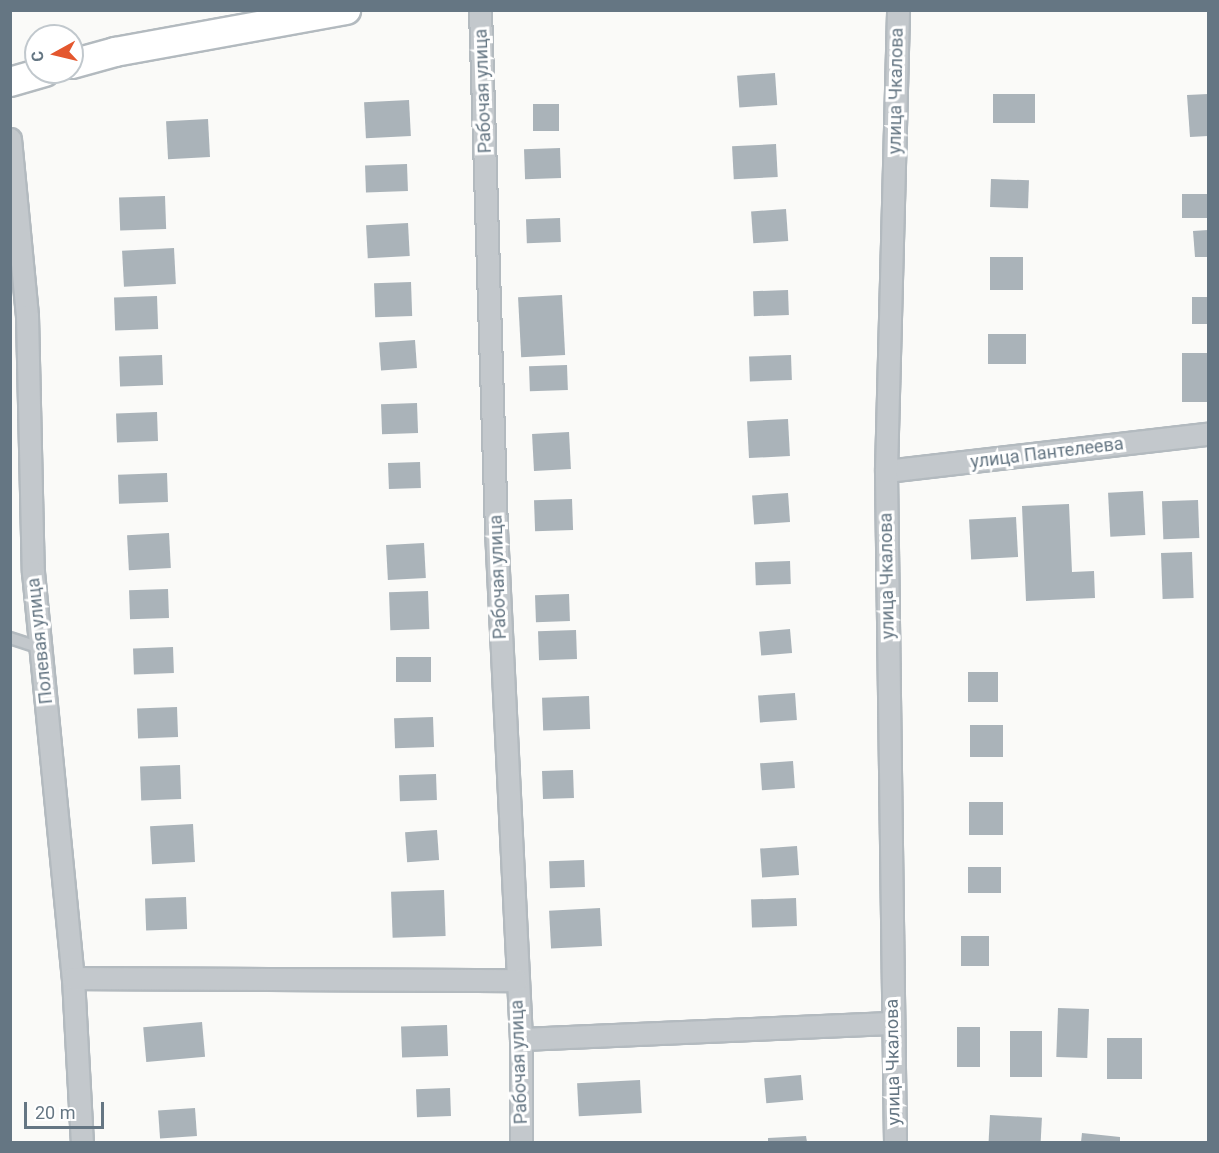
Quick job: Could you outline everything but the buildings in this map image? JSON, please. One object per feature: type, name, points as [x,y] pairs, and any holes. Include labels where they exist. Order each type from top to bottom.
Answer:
[{"type":"main road","points":[[84,61],[116,52],[346,10]]},
{"type":"street","name":"Рабочая улица","points":[[480,10],[496,530],[520,1039],[521,1143]]},
{"type":"street","name":"улица Чкалова","points":[[895,1143],[891,1023],[886,471],[898,10]]},
{"type":"street","name":"Полевая улица","points":[[10,139],[27,316],[33,572],[73,978],[82,1143]]},
{"type":"street","name":"улица Пантелеева","points":[[886,471],[1209,434]]},
{"type":"street","points":[[73,978],[516,980]]},
{"type":"street","points":[[520,1039],[891,1023]]},
{"type":"lane","points":[[10,638],[40,648]]}]
